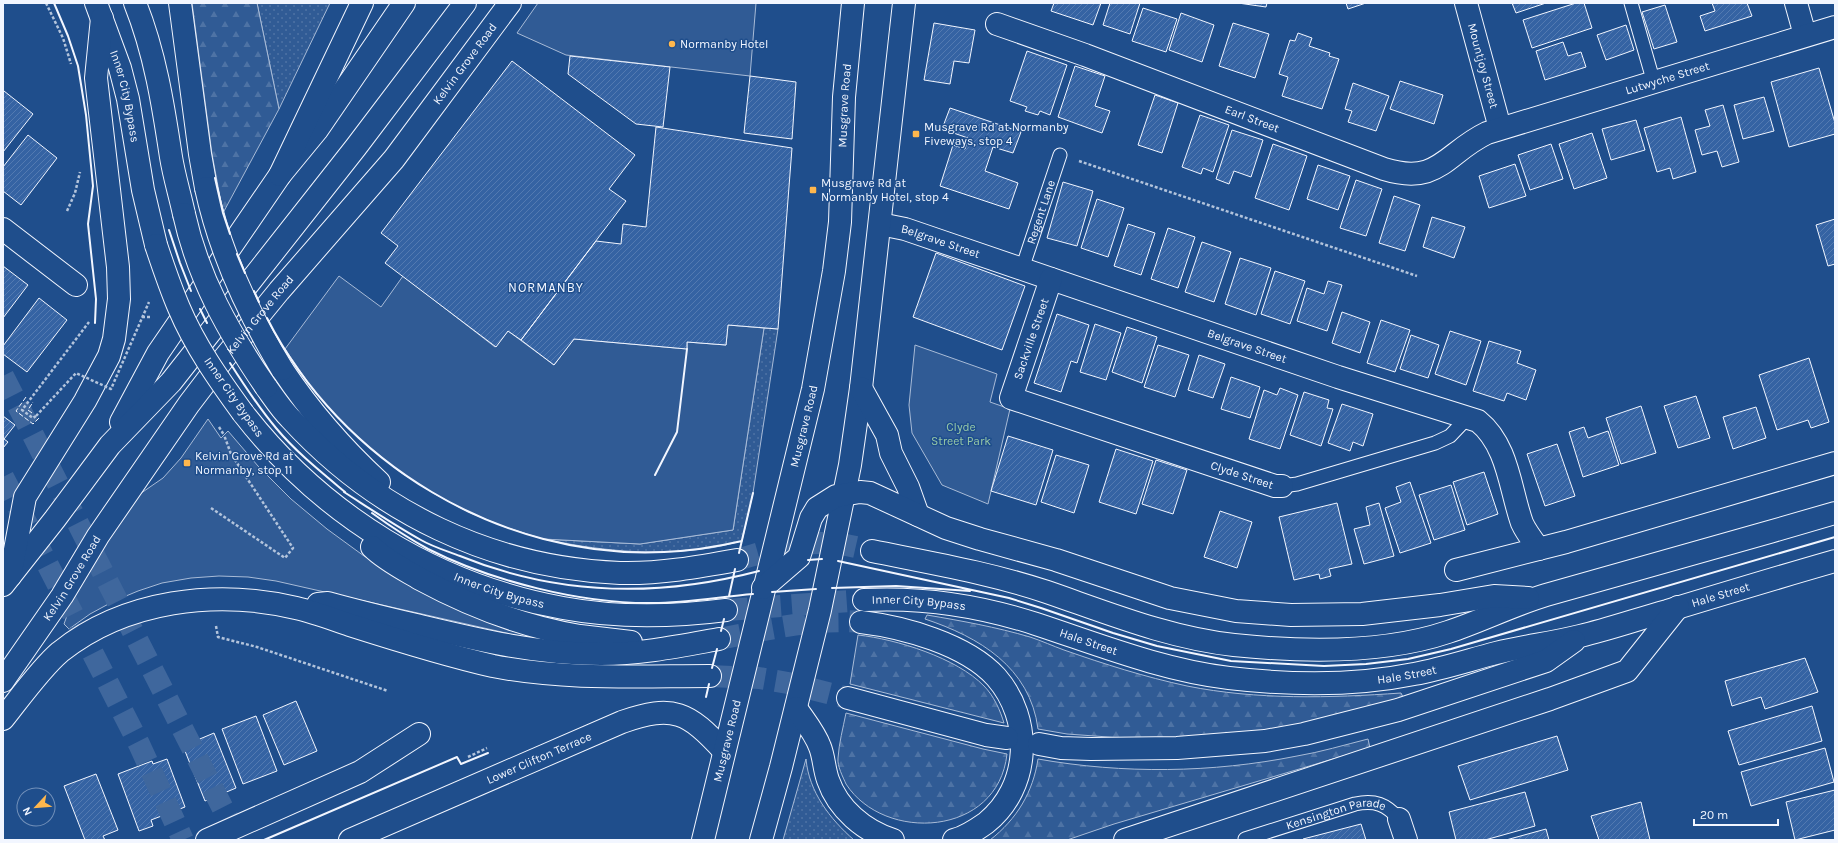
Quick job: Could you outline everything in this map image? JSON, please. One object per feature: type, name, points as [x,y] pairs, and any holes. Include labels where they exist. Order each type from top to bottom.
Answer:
[{"type":"main road","points":[[136,3],[157,74],[172,159],[195,257],[209,291],[243,354],[289,418],[318,447],[354,478],[386,500],[430,526],[488,549],[533,563],[583,570],[621,573],[700,567],[737,560]]},
{"type":"main road","points":[[180,3],[200,154],[206,188],[222,245],[236,282],[257,327],[282,369],[303,400],[335,439],[368,471],[430,526]]},
{"type":"main road","points":[[280,175],[362,3]]},
{"type":"main road","points":[[110,445],[158,353],[280,175],[317,130],[404,3]]},
{"type":"main road","points":[[7,581],[110,445],[171,382],[356,147],[465,3]]},
{"type":"main road","name":"Kelvin Grove Road","points":[[3,681],[62,596],[98,536],[212,374],[279,291],[394,159],[510,3]]},
{"type":"main road","name":"Musgrave Road","points":[[703,840],[763,588],[813,389],[834,271],[840,222],[840,166],[844,97],[853,3]]},
{"type":"main road","points":[[761,840],[796,708],[845,494],[861,388],[904,3]]},
{"type":"main road","name":"Mountjoy Street","points":[[1466,3],[1500,128]]},
{"type":"main road","points":[[1796,3],[1805,36]]},
{"type":"main road","points":[[7,581],[25,497],[85,401],[109,356],[114,339],[119,299],[118,267],[96,78],[99,11]]},
{"type":"main road","name":"Inner City Bypass","points":[[99,11],[128,99],[143,190],[156,245],[179,308],[193,336],[210,364],[243,413],[263,438],[290,467],[350,518],[386,542],[461,579],[500,593],[565,609],[633,616],[694,614],[726,610]]},
{"type":"main road","name":"Earl Street","points":[[997,24],[1085,55],[1400,174],[1425,173],[1433,170],[1476,138],[1500,128]]},
{"type":"main road","name":"Lutwyche Street","points":[[1500,128],[1654,83],[1835,27]]},
{"type":"main road","name":"Belgrave Street","points":[[880,224],[905,230],[1338,377],[1478,421],[1487,428],[1498,445],[1522,522],[1539,549]]},
{"type":"main road","points":[[3,229],[76,285]]},
{"type":"main road","name":"Sackville Street","points":[[1011,398],[1051,279]]},
{"type":"main road","points":[[861,388],[887,435],[891,453],[908,487],[918,515]]},
{"type":"main road","name":"Clyde Street","points":[[1011,398],[1275,486],[1282,486]]},
{"type":"main road","points":[[1456,570],[1539,549],[1835,463]]},
{"type":"main road","points":[[763,588],[799,557],[811,518],[816,508],[824,502],[845,494],[860,492],[870,493],[946,528],[980,539],[1056,560],[1170,598],[1236,611],[1291,615],[1362,614],[1440,605],[1494,596],[1536,598]]},
{"type":"main road","points":[[872,551],[981,573],[1046,592],[1161,630],[1232,644],[1277,648],[1364,647],[1405,642],[1446,633],[1536,598],[1835,513]]},
{"type":"main road","points":[[350,518],[374,549],[405,570],[442,591],[476,606],[547,629],[580,636],[670,648]]},
{"type":"main road","name":"Hale Street","points":[[974,608],[1036,624],[1108,649],[1153,662],[1228,678],[1276,681],[1367,681],[1413,674],[1455,665],[1498,652],[1580,636],[1835,561]]},
{"type":"main road","name":"Inner City Bypass","points":[[864,600],[896,598],[974,608]]},
{"type":"main road","points":[[3,719],[58,654],[92,631],[120,618],[147,609],[196,600],[227,599],[296,608],[410,644],[493,666],[531,672],[570,675],[710,676]]},
{"type":"main road","points":[[296,608],[328,602],[476,640],[532,649],[602,654],[670,648],[719,639]]},
{"type":"main road","points":[[1125,840],[1550,699],[1627,671],[1678,607]]},
{"type":"main road","points":[[860,622],[907,630],[936,640],[963,653],[980,663],[995,676],[1007,692],[1016,710],[1021,729],[1022,748],[1020,768],[1014,787],[1004,804],[991,818],[975,831],[954,840]]},
{"type":"main road","points":[[1039,744],[1061,748],[1092,749],[1177,748],[1265,741],[1304,734],[1398,710],[1546,661],[1580,636]]},
{"type":"main road","points":[[848,698],[986,735],[1007,738]]},
{"type":"main road","points":[[796,708],[820,746],[828,780],[837,798],[849,814],[865,827],[893,840]]},
{"type":"main road","name":"Lower Clifton Terrace","points":[[350,840],[622,722],[646,715],[670,714],[686,716],[702,728],[724,751]]},
{"type":"main road","points":[[207,840],[360,772],[419,734]]},
{"type":"main road","points":[[1399,818],[1406,840]]},
{"type":"lane","points":[[1631,3],[1654,83]]},
{"type":"lane","name":"Regent Lane","points":[[1022,269],[1060,155]]},
{"type":"lane","name":"Clyde Street","points":[[1282,486],[1298,484],[1439,442],[1450,436],[1468,417]]},
{"type":"lane","name":"Kensington Parade","points":[[1245,839],[1368,801],[1381,804],[1392,811],[1399,818]]},
{"type":"path","points":[[1060,155],[1416,276]]},
{"type":"path","points":[[90,321],[22,410],[33,418],[76,373],[111,389],[151,298]]},
{"type":"path","points":[[211,508],[285,558],[293,548],[231,454],[224,435]]},
{"type":"path","points":[[218,636],[257,646],[388,691]]},
{"type":"path","points":[[468,757],[487,748]]},
{"type":"green space","points":[[192,3],[257,3],[279,109],[223,213],[212,154]]},
{"type":"green space","points":[[257,3],[330,3],[279,109]]},
{"type":"green space","points":[[764,328],[778,329],[753,493],[742,541],[722,546],[682,551],[642,552],[602,549],[543,539],[640,544],[733,530]]},
{"type":"green space","points":[[927,615],[979,624],[1017,633],[1109,665],[1156,679],[1213,691],[1294,697],[1401,693],[1403,697],[1291,728],[1235,736],[1136,739],[1067,734],[1038,729],[1033,707],[1025,688],[1013,672],[999,658],[982,645],[945,626],[925,619]]},
{"type":"green space","points":[[858,635],[873,637],[907,646],[942,659],[958,667],[972,676],[988,690],[1001,713],[1004,723],[850,684]]},
{"type":"green space","points":[[846,713],[1007,754],[999,782],[983,802],[962,816],[937,822],[911,822],[886,816],[863,803],[846,784],[840,771],[838,761]]},
{"type":"green space","points":[[1368,739],[1370,748],[1114,824],[1067,840],[990,840],[1000,832],[1016,814],[1028,794],[1036,771],[1038,759],[1102,767],[1168,770],[1233,766],[1265,762]]},
{"type":"green space","points":[[806,759],[811,783],[816,794],[829,814],[854,840],[783,840]]},
{"type":"shaded area","name":"Normanby Hotel","points":[[538,3],[756,3],[750,76],[566,55],[517,33]]},
{"type":"shaded area","points":[[339,276],[381,307],[403,276],[495,347],[508,331],[554,365],[574,339],[687,349],[687,342],[726,345],[728,325],[764,328],[733,530],[640,544],[543,539],[505,527],[468,512],[433,493],[400,472],[369,447],[340,420],[314,391],[285,349]]},
{"type":"shaded area","name":"Clyde Street Park","points":[[915,345],[997,374],[990,402],[1010,409],[988,504],[942,485],[912,433],[909,405]]},
{"type":"shaded area","points":[[208,419],[221,438],[228,431],[258,466],[291,499],[327,529],[364,556],[404,579],[539,631],[537,640],[276,581],[248,577],[219,576],[191,578],[162,583],[138,591],[114,601],[90,614],[69,629],[64,624],[74,596],[134,498],[163,478],[181,458]]},
{"type":"building","points":[[1054,3],[1101,3],[1093,25],[1051,11]]},
{"type":"building","points":[[1110,3],[1140,3],[1130,34],[1103,25]]},
{"type":"building","points":[[1238,3],[1267,3],[1266,7]]},
{"type":"building","points":[[1346,3],[1366,3],[1348,9]]},
{"type":"building","points":[[1512,3],[1546,3],[1516,13]]},
{"type":"building","points":[[1576,3],[1584,3],[1592,28],[1532,48],[1523,20]]},
{"type":"building","points":[[1712,3],[1747,3],[1752,16],[1705,31],[1700,16],[1715,11]]},
{"type":"building","points":[[1665,5],[1677,42],[1654,49],[1642,12]]},
{"type":"building","points":[[1143,8],[1177,19],[1166,52],[1132,41]]},
{"type":"building","points":[[1181,13],[1214,25],[1202,62],[1169,50]]},
{"type":"building","points":[[934,23],[975,30],[969,63],[954,61],[950,84],[924,80]]},
{"type":"building","points":[[1233,23],[1269,34],[1255,78],[1219,66]]},
{"type":"building","points":[[1626,25],[1634,50],[1606,60],[1597,35]]},
{"type":"building","points":[[1298,33],[1312,38],[1309,46],[1330,53],[1329,56],[1339,59],[1322,109],[1282,96],[1288,77],[1279,74],[1290,40],[1295,41]]},
{"type":"building","points":[[1563,42],[1568,56],[1581,52],[1586,67],[1545,80],[1536,51]]},
{"type":"building","points":[[1027,51],[1067,65],[1050,115],[1040,111],[1038,115],[1025,111],[1027,107],[1010,101]]},
{"type":"building","points":[[570,56],[670,67],[663,127],[636,124],[568,74]]},
{"type":"building","points":[[512,61],[635,155],[609,189],[626,201],[521,340],[508,331],[496,347],[385,263],[398,246],[381,233]]},
{"type":"building","points":[[1075,66],[1105,76],[1095,106],[1110,111],[1102,133],[1058,117]]},
{"type":"building","points":[[1819,68],[1835,123],[1835,134],[1789,147],[1771,82]]},
{"type":"building","points":[[750,76],[796,82],[792,139],[744,133]]},
{"type":"building","points":[[1400,81],[1443,95],[1434,124],[1390,109]]},
{"type":"building","points":[[1353,83],[1389,96],[1376,131],[1348,122],[1352,111],[1345,109]]},
{"type":"building","points":[[4,91],[33,114],[3,152],[3,93]]},
{"type":"building","points":[[1155,95],[1178,103],[1162,153],[1138,145]]},
{"type":"building","points":[[1764,97],[1774,131],[1743,139],[1734,105]]},
{"type":"building","points":[[1723,105],[1739,162],[1722,167],[1717,151],[1702,155],[1695,130],[1710,126],[1705,110]]},
{"type":"building","points":[[950,108],[1021,132],[1013,153],[993,147],[985,171],[1018,183],[1009,209],[940,186],[953,145],[965,149],[968,138],[942,129]]},
{"type":"building","points":[[1200,115],[1229,125],[1213,172],[1203,168],[1201,174],[1182,167]]},
{"type":"building","points":[[1681,117],[1696,172],[1673,179],[1670,168],[1657,172],[1644,128]]},
{"type":"building","points":[[1636,120],[1645,150],[1611,160],[1602,129]]},
{"type":"building","points":[[656,127],[792,148],[778,329],[728,325],[726,345],[687,342],[687,349],[574,339],[554,365],[521,340],[596,241],[621,244],[623,224],[646,227]]},
{"type":"building","points":[[1232,130],[1263,140],[1251,177],[1234,171],[1229,184],[1216,179]]},
{"type":"building","points":[[1592,133],[1607,178],[1574,189],[1559,144]]},
{"type":"building","points":[[28,135],[57,158],[21,205],[3,191],[3,167]]},
{"type":"building","points":[[1273,144],[1307,156],[1289,210],[1255,198]]},
{"type":"building","points":[[1551,144],[1563,179],[1530,190],[1518,155]]},
{"type":"building","points":[[1515,164],[1526,196],[1489,208],[1479,176]]},
{"type":"building","points":[[1318,165],[1350,176],[1338,210],[1307,199]]},
{"type":"building","points":[[1356,180],[1382,189],[1366,236],[1340,228]]},
{"type":"building","points":[[1063,182],[1093,191],[1077,246],[1047,238]]},
{"type":"building","points":[[1394,196],[1420,205],[1405,251],[1379,243]]},
{"type":"building","points":[[1097,199],[1124,208],[1108,257],[1081,248]]},
{"type":"building","points":[[1432,217],[1465,227],[1454,258],[1423,247]]},
{"type":"building","points":[[1835,219],[1835,264],[1828,266],[1816,225]]},
{"type":"building","points":[[1128,224],[1155,233],[1141,275],[1114,266]]},
{"type":"building","points":[[1168,228],[1195,237],[1178,288],[1151,279]]},
{"type":"building","points":[[1202,242],[1231,252],[1214,302],[1185,292]]},
{"type":"building","points":[[936,253],[1025,286],[1002,350],[913,317]]},
{"type":"building","points":[[1240,258],[1271,268],[1256,315],[1225,304]]},
{"type":"building","points":[[3,266],[28,285],[3,318]]},
{"type":"building","points":[[1275,271],[1305,281],[1290,324],[1261,314]]},
{"type":"building","points":[[1328,281],[1342,285],[1327,331],[1297,321],[1307,288],[1324,294]]},
{"type":"building","points":[[39,298],[67,320],[27,372],[3,354],[3,346]]},
{"type":"building","points":[[1342,312],[1370,322],[1360,353],[1332,343]]},
{"type":"building","points":[[1057,314],[1089,325],[1077,363],[1071,361],[1061,392],[1034,383]]},
{"type":"building","points":[[1381,320],[1410,330],[1395,372],[1367,363]]},
{"type":"building","points":[[1095,324],[1121,333],[1106,380],[1080,372]]},
{"type":"building","points":[[1127,327],[1157,337],[1142,383],[1112,372]]},
{"type":"building","points":[[1450,331],[1481,341],[1466,385],[1435,374]]},
{"type":"building","points":[[1411,335],[1439,345],[1428,378],[1400,369]]},
{"type":"building","points":[[1489,341],[1521,351],[1517,363],[1536,370],[1526,400],[1507,393],[1504,401],[1473,391]]},
{"type":"building","points":[[1158,345],[1189,355],[1175,397],[1144,387]]},
{"type":"building","points":[[1199,355],[1225,364],[1213,398],[1188,390]]},
{"type":"building","points":[[1809,358],[1829,422],[1811,428],[1808,420],[1777,430],[1759,375]]},
{"type":"building","points":[[1231,377],[1260,387],[1250,418],[1221,409]]},
{"type":"building","points":[[1280,388],[1298,395],[1280,449],[1249,439],[1264,390],[1277,395]]},
{"type":"building","points":[[1304,392],[1329,400],[1327,408],[1333,409],[1321,446],[1290,435]]},
{"type":"building","points":[[1696,396],[1710,438],[1678,448],[1664,406]]},
{"type":"building","points":[[1342,404],[1373,414],[1363,446],[1353,442],[1350,451],[1328,443]]},
{"type":"building","points":[[1641,406],[1656,453],[1621,464],[1606,418]]},
{"type":"building","points":[[1756,407],[1766,438],[1733,449],[1723,417]]},
{"type":"building","points":[[3,416],[15,425],[4,439],[8,442],[3,448]]},
{"type":"building","points":[[1584,427],[1588,438],[1608,431],[1619,465],[1583,477],[1569,432]]},
{"type":"building","points":[[1008,436],[1053,450],[1036,505],[991,491]]},
{"type":"building","points":[[1557,444],[1575,496],[1545,506],[1527,454]]},
{"type":"building","points":[[1116,449],[1153,461],[1136,514],[1099,502]]},
{"type":"building","points":[[1056,455],[1089,465],[1074,513],[1041,502]]},
{"type":"building","points":[[1156,460],[1187,470],[1173,514],[1142,504]]},
{"type":"building","points":[[1484,472],[1498,514],[1467,525],[1453,482]]},
{"type":"building","points":[[1410,482],[1431,543],[1400,553],[1385,508],[1401,502],[1396,487]]},
{"type":"building","points":[[1451,485],[1465,530],[1434,540],[1419,495]]},
{"type":"building","points":[[1337,503],[1352,564],[1329,569],[1331,576],[1320,579],[1319,574],[1294,580],[1279,517]]},
{"type":"building","points":[[1379,503],[1394,556],[1364,564],[1354,529],[1370,525],[1366,507]]},
{"type":"building","points":[[1220,511],[1252,522],[1237,568],[1204,557]]},
{"type":"building","points":[[1805,658],[1818,692],[1765,709],[1761,697],[1732,706],[1725,681]]},
{"type":"building","points":[[296,701],[317,751],[284,765],[263,715]]},
{"type":"building","points":[[1812,706],[1822,741],[1739,765],[1728,731]]},
{"type":"building","points":[[256,716],[277,771],[243,784],[222,729]]},
{"type":"building","points":[[214,733],[236,788],[205,801],[183,746]]},
{"type":"building","points":[[1557,736],[1568,770],[1470,800],[1458,766]]},
{"type":"building","points":[[1825,748],[1834,782],[1751,806],[1741,772]]},
{"type":"building","points":[[167,759],[185,807],[151,820],[153,826],[139,831],[118,774],[152,761],[153,764]]},
{"type":"building","points":[[96,774],[118,830],[103,836],[105,840],[85,840],[64,786]]},
{"type":"building","points":[[1835,790],[1835,830],[1795,840],[1786,802]]},
{"type":"building","points":[[1525,792],[1535,826],[1485,840],[1456,840],[1449,812]]},
{"type":"building","points":[[1641,802],[1650,840],[1599,840],[1591,816]]},
{"type":"building","points":[[1361,824],[1366,840],[1303,839]]},
{"type":"building","points":[[1546,829],[1549,840],[1506,840]]},
{"type":"tunnel","points":[[3,376],[239,840]]},
{"type":"tunnel","points":[[3,477],[139,744],[183,840]]},
{"type":"tunnel","points":[[737,560],[781,548],[814,543],[843,544],[872,551]]},
{"type":"tunnel","points":[[726,610],[864,600]]},
{"type":"tunnel","points":[[719,639],[807,623],[843,621],[861,622]]},
{"type":"tunnel","points":[[710,676],[759,678],[788,683],[848,698]]},
{"type":"fence","points":[[26,397],[16,411],[33,424],[39,418]]},
{"type":"fence","points":[[32,413],[28,410],[33,402]]},
{"type":"wall","points":[[54,3],[68,36],[78,66],[86,115],[93,186],[88,224],[96,299],[95,323]]},
{"type":"wall","points":[[215,178],[223,213],[230,234]]},
{"type":"wall","points":[[169,230],[191,291]]},
{"type":"wall","points":[[237,254],[245,273]]},
{"type":"wall","points":[[254,291],[259,302]]},
{"type":"wall","points":[[200,309],[207,323]]},
{"type":"wall","points":[[267,318],[298,370],[337,416],[382,457],[432,492],[486,519],[543,539],[603,550],[664,552],[703,548],[742,541]]},
{"type":"wall","points":[[655,475],[677,432],[687,349]]},
{"type":"wall","points":[[230,363],[246,388],[284,437],[309,462],[345,492]]},
{"type":"wall","points":[[344,492],[430,545],[497,569],[534,579],[608,589],[645,589],[683,586],[721,580],[759,571]]},
{"type":"wall","points":[[739,553],[753,493]]},
{"type":"wall","points":[[372,513],[399,532],[428,549],[453,561],[508,580],[567,595],[626,602],[665,603],[753,594]]},
{"type":"wall","points":[[838,561],[1009,598],[1113,633],[1157,646],[1231,661],[1324,666],[1366,664],[1408,659],[1451,649],[1835,537]]},
{"type":"wall","points":[[808,560],[822,559]]},
{"type":"wall","points":[[729,596],[735,569]]},
{"type":"wall","points":[[832,588],[896,586],[970,591]]},
{"type":"wall","points":[[772,592],[816,589]]},
{"type":"wall","points":[[721,631],[724,619]]},
{"type":"wall","points":[[712,668],[717,649]]},
{"type":"wall","points":[[706,697],[709,684]]},
{"type":"wall","points":[[264,840],[457,757],[461,764],[488,753]]},
{"type":"place","name":"Normanby Hotel","points":[[672,44]]},
{"type":"place","name":"Musgrave Rd at Normanby Fiveways, stop 4","points":[[916,134]]},
{"type":"place","name":"Musgrave Rd at Normanby Hotel, stop 4","points":[[813,190]]},
{"type":"place","name":"Kelvin Grove Rd at Normanby, stop 11","points":[[187,463]]},
{"type":"district","name":"NORMANBY","points":[[546,287]]}]
